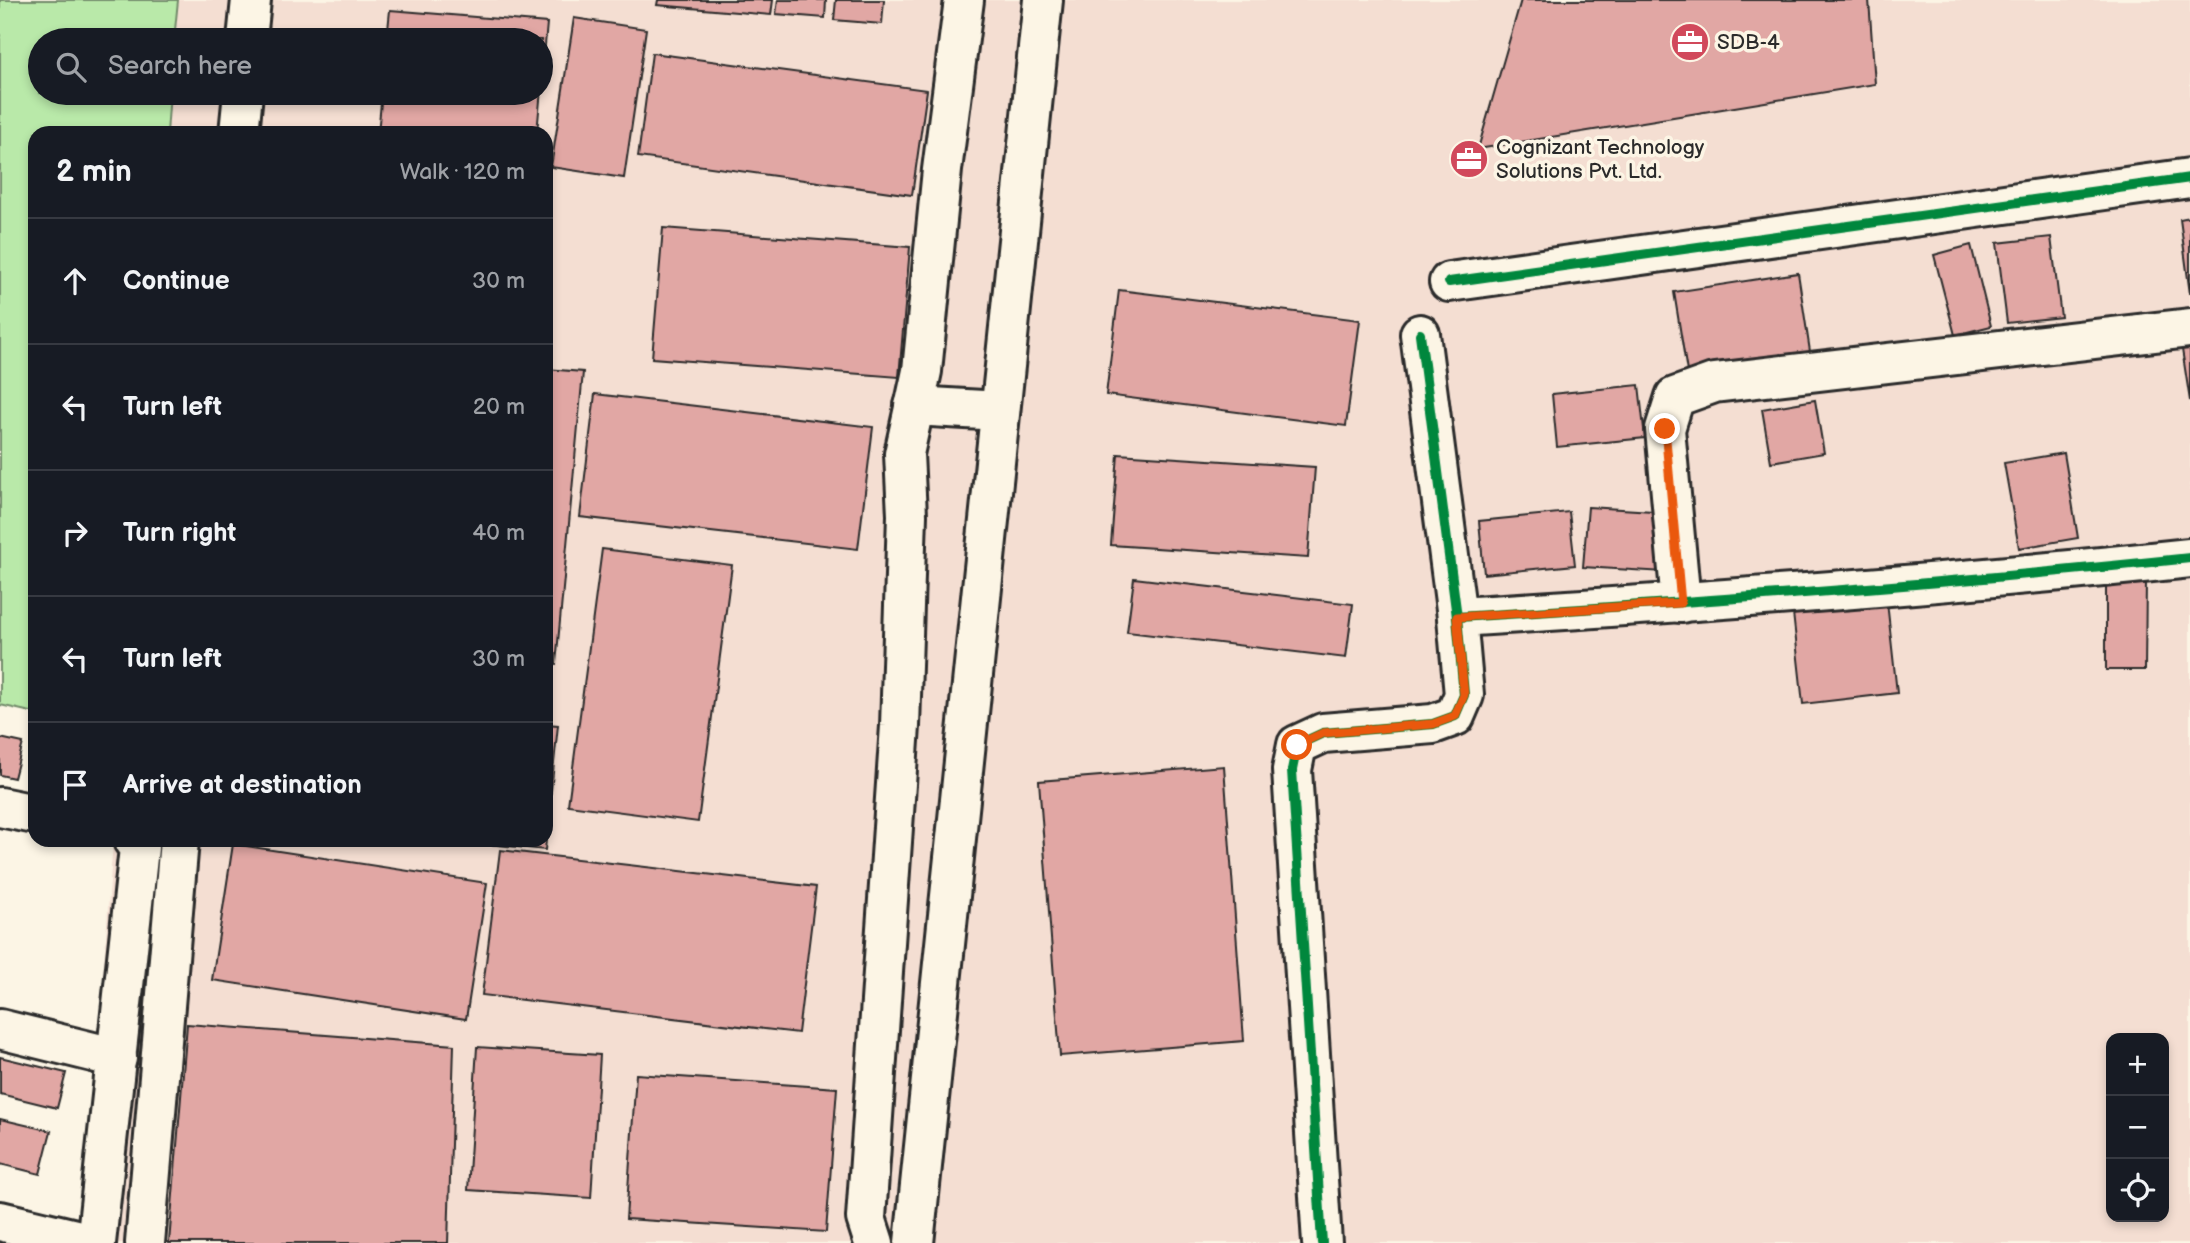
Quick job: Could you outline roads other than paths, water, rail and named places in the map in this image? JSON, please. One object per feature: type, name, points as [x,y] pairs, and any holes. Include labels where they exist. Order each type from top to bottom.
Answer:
[{"type":"street","points":[[248,28],[251,0]]},
{"type":"street","points":[[874,1243],[866,1218],[900,726],[907,515],[904,454],[922,370],[942,170],[964,0]]},
{"type":"street","points":[[914,1243],[1043,0]]},
{"type":"street","points":[[241,126],[242,105]]},
{"type":"street","points":[[1449,282],[2190,178]]},
{"type":"street","points":[[1681,603],[1665,429],[1675,397],[1714,383],[2190,328]]},
{"type":"street","points":[[1322,1243],[1292,770],[1297,745],[1323,733],[1433,724],[1455,716],[1464,695],[1457,617],[1420,334]]},
{"type":"street","points":[[915,406],[1000,411]]},
{"type":"street","points":[[1457,617],[2016,577],[2190,558]]},
{"type":"street","points":[[0,807],[28,813]]},
{"type":"street","points":[[0,1220],[94,1243],[117,1058],[138,847]]},
{"type":"street","points":[[145,1243],[178,847]]},
{"type":"street","points":[[0,1029],[117,1058]]},
{"type":"place","name":"SDB-4","points":[[1690,42]]},
{"type":"place","name":"Cognizant Technology Solutions Pvt. Ltd.","points":[[1469,159]]}]
